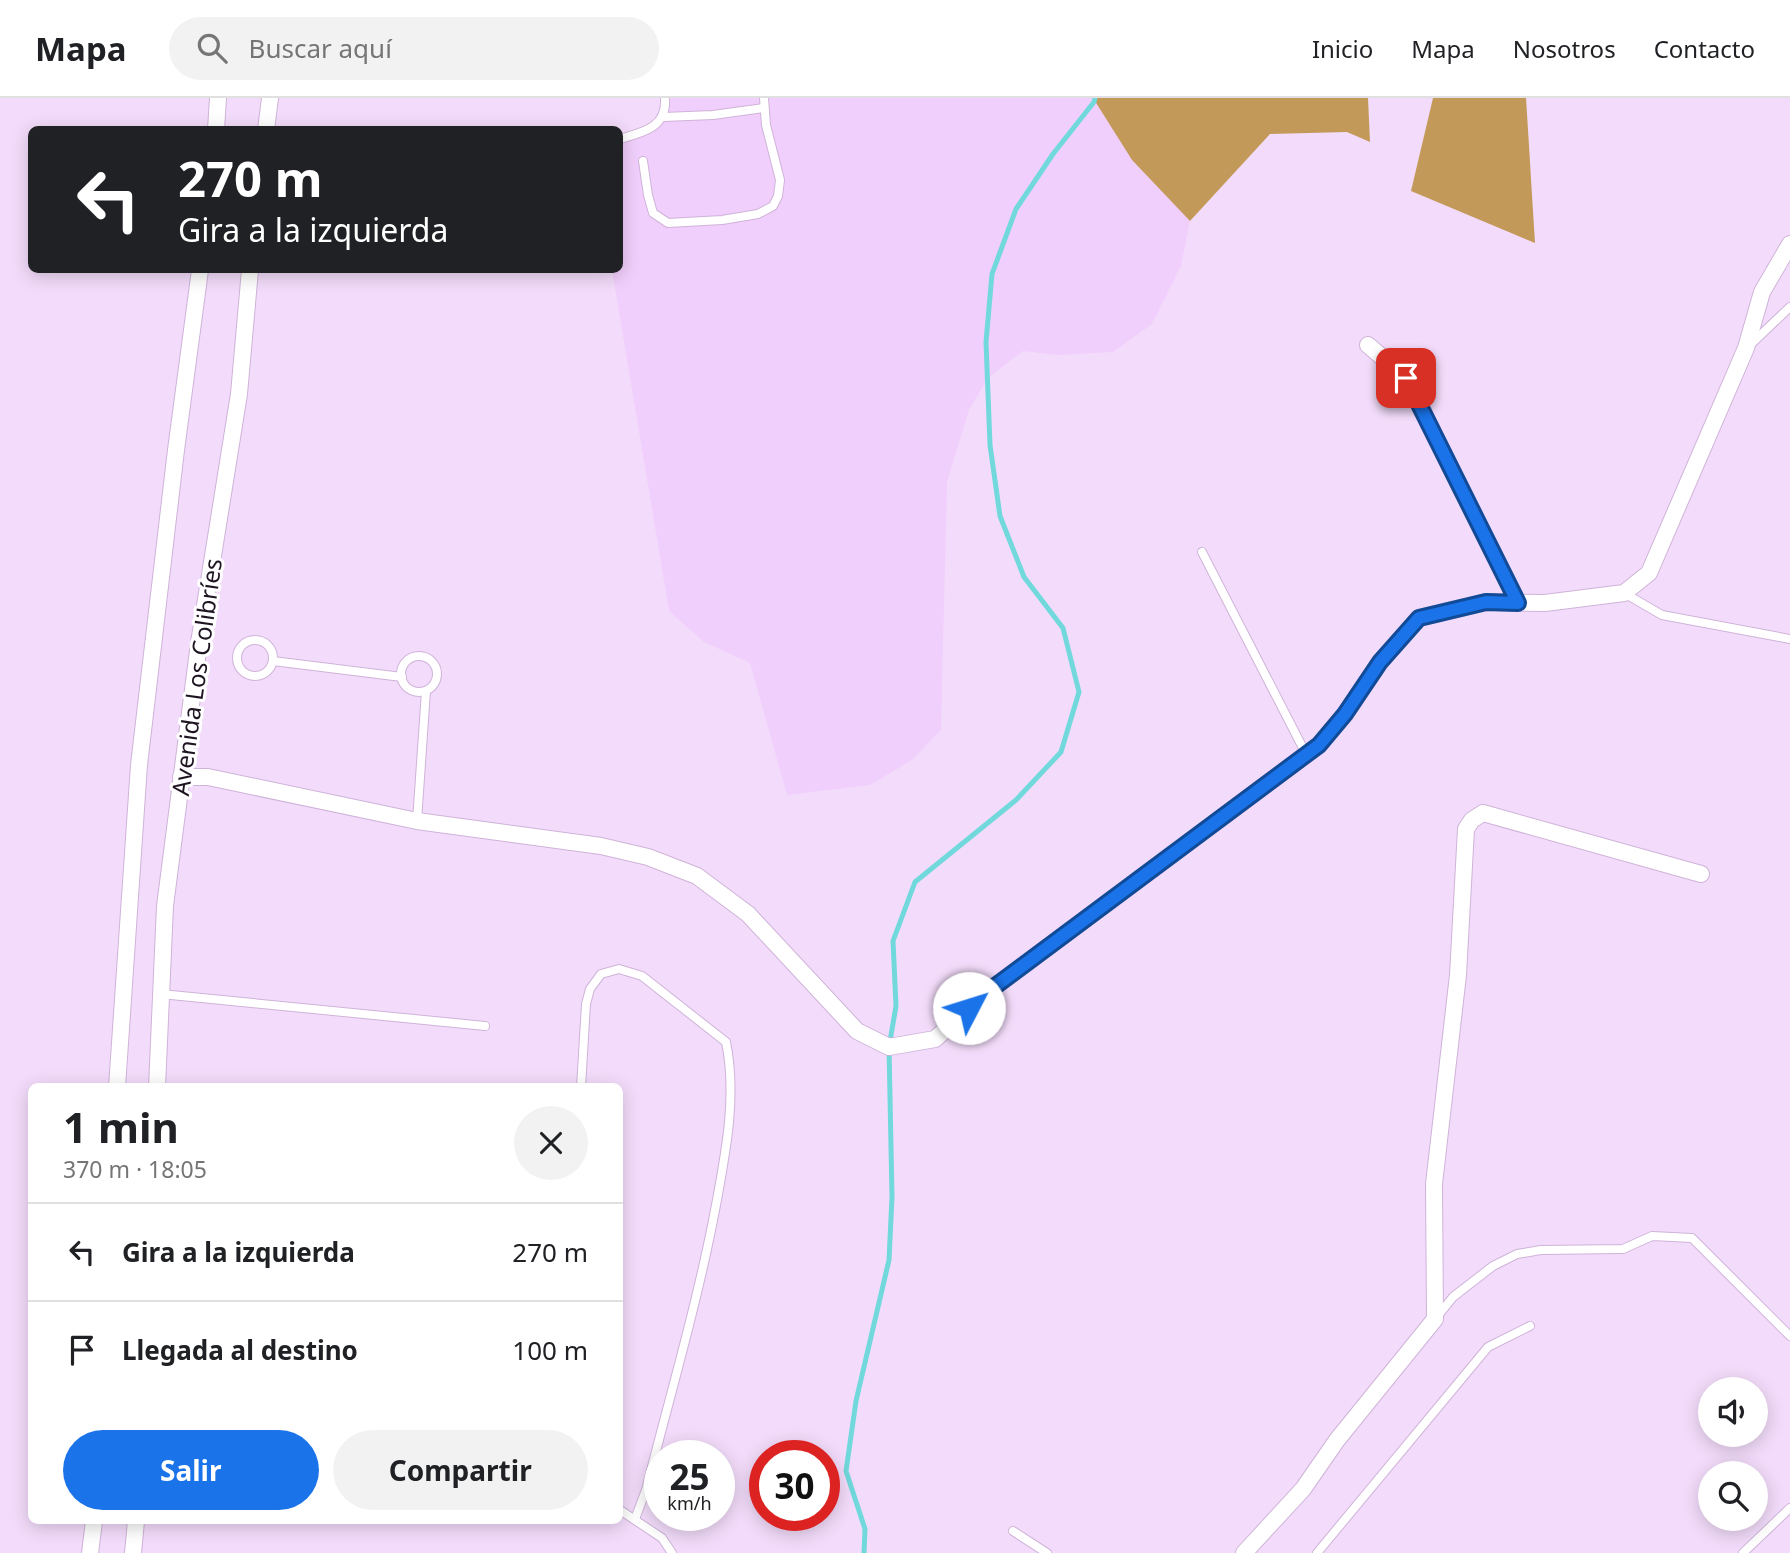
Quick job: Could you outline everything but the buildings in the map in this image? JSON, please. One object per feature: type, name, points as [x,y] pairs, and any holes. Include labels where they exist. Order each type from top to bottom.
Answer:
[{"type":"street","points":[[216,126],[218,98]]},
{"type":"street","points":[[266,126],[270,98]]},
{"type":"street","points":[[181,777],[208,777],[417,821],[601,846],[648,857],[697,876],[748,915],[857,1031],[889,1047],[935,1039],[986,993],[1319,745],[1345,714],[1380,662],[1419,618],[1486,602],[1545,603],[1623,593],[1649,573],[1746,348],[1762,292],[1790,244]]},
{"type":"street","name":"Avenida Los Colibríes","points":[[117,1083],[139,765],[200,273]]},
{"type":"street","name":"Avenida Los Colibríes","points":[[157,1083],[165,906],[199,643],[239,394],[250,273]]},
{"type":"street","points":[[1368,345],[1406,378],[1518,603]]},
{"type":"street","points":[[1244,1553],[1303,1489],[1337,1440],[1435,1320],[1434,1184],[1458,975],[1466,829],[1472,820],[1483,813],[1701,874]]},
{"type":"street","points":[[90,1553],[94,1524]]},
{"type":"street","points":[[133,1553],[136,1524]]},
{"type":"lane","points":[[663,117],[665,98]]},
{"type":"lane","points":[[623,138],[650,128],[663,117],[713,115],[764,103],[780,180],[778,196],[773,206],[758,214],[722,220],[668,223],[653,213],[643,161]]},
{"type":"lane","points":[[1746,348],[1790,307]]},
{"type":"lane","points":[[1202,552],[1306,754]]},
{"type":"lane","points":[[1623,593],[1662,615],[1790,639]]},
{"type":"lane","points":[[257,640],[270,647],[273,661],[264,673],[257,676],[244,671],[237,658],[243,645],[257,640]]},
{"type":"lane","points":[[417,821],[426,691],[437,676],[436,669],[428,659],[415,657],[404,664],[402,677],[413,691],[426,691]]},
{"type":"lane","points":[[273,661],[402,677]]},
{"type":"lane","points":[[581,1083],[586,1004],[590,989],[601,974],[620,969],[642,975],[726,1042],[731,1067],[731,1109],[704,1265],[646,1490],[635,1519]]},
{"type":"lane","points":[[161,994],[485,1026]]},
{"type":"lane","points":[[1435,1320],[1453,1297],[1493,1266],[1517,1254],[1541,1250],[1623,1249],[1652,1236],[1692,1238],[1790,1336]]},
{"type":"lane","points":[[1317,1553],[1488,1347],[1530,1325]]},
{"type":"lane","points":[[1743,1553],[1790,1508]]},
{"type":"lane","points":[[623,1512],[662,1538],[672,1553]]},
{"type":"lane","points":[[1013,1531],[1047,1553]]},
{"type":"shaded area","points":[[665,98],[1093,98],[1132,160],[1190,221],[1181,266],[1152,324],[1113,352],[1057,355],[1023,351],[988,378],[969,410],[947,482],[941,730],[912,760],[870,785],[787,795],[750,663],[704,642],[669,611],[613,273],[623,273],[623,138],[658,123]]},
{"type":"shaded area","points":[[1093,98],[1368,98],[1370,142],[1347,132],[1270,134],[1190,221],[1132,160]]},
{"type":"shaded area","points":[[1433,98],[1526,98],[1535,243],[1411,191]]},
{"type":"waterway","points":[[864,1553],[865,1529],[846,1471],[856,1401],[889,1260],[892,1197],[889,1047],[896,1006],[893,941],[915,882],[1016,800],[1061,752],[1079,692],[1063,628],[1024,577],[1000,516],[990,445],[986,342],[992,274],[1016,209],[1095,98]]},
{"type":"route","points":[[969,1008],[1319,745],[1345,714],[1380,662],[1419,618],[1486,602],[1518,603],[1406,378]]}]
